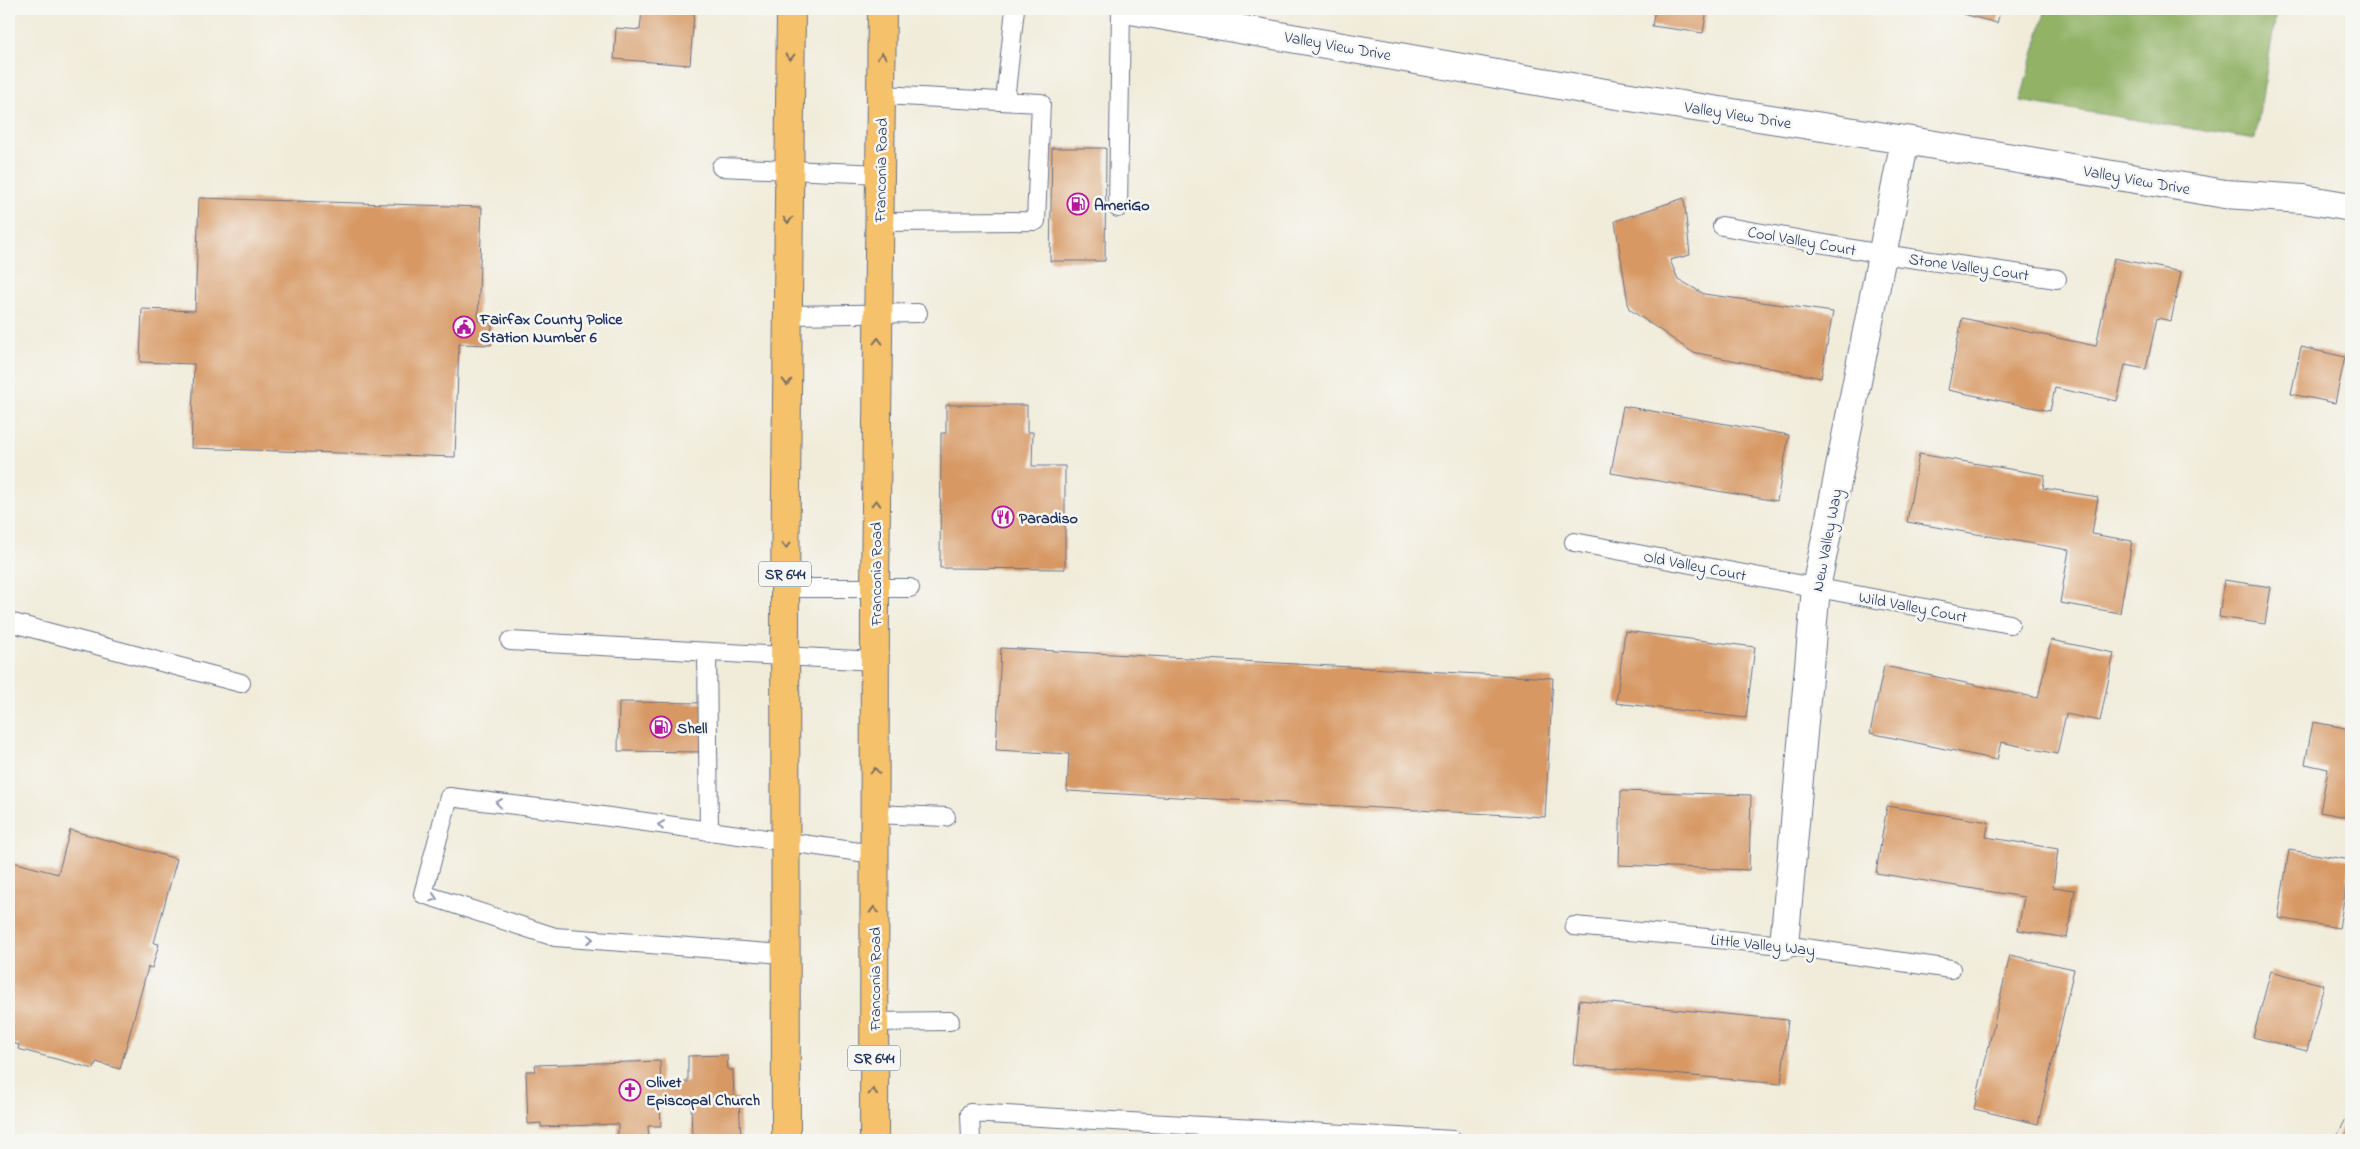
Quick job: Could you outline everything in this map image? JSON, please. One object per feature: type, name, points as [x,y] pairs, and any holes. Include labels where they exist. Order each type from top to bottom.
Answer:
[{"type":"main road","name":"SR 644","points":[[786,1140],[784,954],[785,588],[791,9]]},
{"type":"main road","name":"Franconia Road","points":[[874,1140],[875,587],[882,9]]},
{"type":"street","name":"Valley View Drive","points":[[1125,9],[1611,94],[1904,140],[2225,194],[2304,198],[2351,207]]},
{"type":"street","name":"New Valley Way","points":[[1784,945],[1816,588],[1904,140]]},
{"type":"lane","points":[[1005,101],[1015,9]]},
{"type":"lane","points":[[1118,208],[1121,9]]},
{"type":"lane","points":[[879,222],[1036,221],[1041,103],[881,95]]},
{"type":"lane","points":[[721,167],[880,174]]},
{"type":"lane","name":"Cool Valley Court","points":[[1722,226],[1882,254]]},
{"type":"lane","name":"Stone Valley Court","points":[[1882,254],[2057,279]]},
{"type":"lane","points":[[788,314],[918,313]]},
{"type":"lane","name":"Old Valley Court","points":[[1574,542],[1816,588]]},
{"type":"lane","points":[[785,588],[910,588]]},
{"type":"lane","name":"Wild Valley Court","points":[[1816,588],[2010,624]]},
{"type":"lane","points":[[9,622],[241,683]]},
{"type":"lane","points":[[510,641],[875,661]]},
{"type":"lane","points":[[707,652],[709,832]]},
{"type":"lane","points":[[784,954],[556,937],[423,894],[449,797],[874,854]]},
{"type":"lane","points":[[874,814],[946,818]]},
{"type":"lane","name":"Little Valley Way","points":[[1574,926],[1784,945],[1951,970]]},
{"type":"lane","points":[[874,1022],[950,1022]]},
{"type":"lane","points":[[971,1140],[970,1114],[1453,1140]]},
{"type":"green space","points":[[2046,9],[2277,9],[2255,139],[2020,101]]},
{"type":"building","points":[[642,9],[694,13],[690,65],[614,59],[616,28],[640,30]]},
{"type":"building","points":[[1655,9],[1707,9],[1703,33],[1652,26]]},
{"type":"building","points":[[1952,9],[2001,9],[1997,23],[1952,11]]},
{"type":"building","name":"AmeriGo","points":[[1052,148],[1106,148],[1105,261],[1050,261]]},
{"type":"building","points":[[199,198],[482,207],[478,321],[492,321],[491,345],[459,344],[455,457],[191,448],[194,364],[140,362],[142,309],[195,311]]},
{"type":"building","points":[[1684,198],[1690,255],[1670,260],[1678,279],[1704,294],[1833,312],[1821,378],[1692,352],[1629,309],[1615,221]]},
{"type":"building","points":[[2114,258],[2181,272],[2171,321],[2157,318],[2146,369],[2125,365],[2117,401],[2055,388],[2050,411],[1948,390],[1962,318],[2096,346]]},
{"type":"building","points":[[2301,347],[2345,357],[2335,403],[2291,394]]},
{"type":"building","name":"Paradiso","points":[[946,405],[1027,405],[1027,432],[1033,432],[1032,466],[1065,466],[1065,569],[940,568],[941,433],[946,433]]},
{"type":"building","points":[[1623,406],[1789,435],[1777,501],[1611,473]]},
{"type":"building","points":[[1919,454],[2045,475],[2043,488],[2098,497],[2092,534],[2132,541],[2120,613],[2060,603],[2069,550],[1907,522]]},
{"type":"building","points":[[2224,580],[2271,587],[2265,624],[2219,617]]},
{"type":"building","points":[[1625,631],[1755,647],[1746,718],[1616,703]]},
{"type":"building","points":[[2051,640],[2114,653],[2100,721],[2066,714],[2057,754],[2001,742],[1997,760],[1870,733],[1884,666],[2038,698]]},
{"type":"building","points":[[1001,648],[1553,678],[1545,817],[1067,791],[1069,754],[996,750]]},
{"type":"building","name":"Shell","points":[[619,702],[704,703],[703,752],[618,751]]},
{"type":"building","points":[[2313,722],[2351,729],[2351,818],[2320,812],[2328,769],[2305,764]]},
{"type":"building","points":[[1621,791],[1751,795],[1749,870],[1619,865]]},
{"type":"building","points":[[1887,806],[1989,822],[1986,837],[2058,849],[2053,887],[2075,890],[2067,938],[2018,930],[2024,897],[1876,873]]},
{"type":"building","points":[[70,830],[177,859],[154,943],[159,944],[152,968],[148,967],[120,1069],[96,1062],[94,1069],[18,1049],[19,1045],[9,1042],[9,861],[58,874]]},
{"type":"building","points":[[2289,850],[2351,860],[2339,928],[2278,918]]},
{"type":"building","points":[[2010,955],[2074,969],[2038,1124],[1974,1109]]},
{"type":"building","points":[[2271,971],[2324,985],[2307,1051],[2253,1037]]},
{"type":"building","points":[[1579,1000],[1788,1020],[1781,1084],[1573,1065]]},
{"type":"building","name":"Olivet Episcopal Church","points":[[727,1055],[728,1070],[733,1070],[734,1098],[739,1098],[741,1140],[692,1140],[691,1102],[660,1103],[661,1126],[648,1126],[649,1140],[614,1140],[614,1135],[618,1134],[618,1124],[541,1127],[541,1123],[528,1124],[526,1071],[536,1071],[535,1065],[660,1061],[661,1083],[688,1082],[688,1056]]},
{"type":"building","points":[[2348,1115],[2351,1117],[2351,1140],[2335,1140]]},
{"type":"place","name":"AmeriGo","points":[[1078,204]]},
{"type":"place","name":"Fairfax County Police Station Number 6","points":[[464,327]]},
{"type":"place","name":"Paradiso","points":[[1003,517]]},
{"type":"place","name":"Shell","points":[[661,727]]},
{"type":"place","name":"Olivet Episcopal Church","points":[[630,1090]]}]
